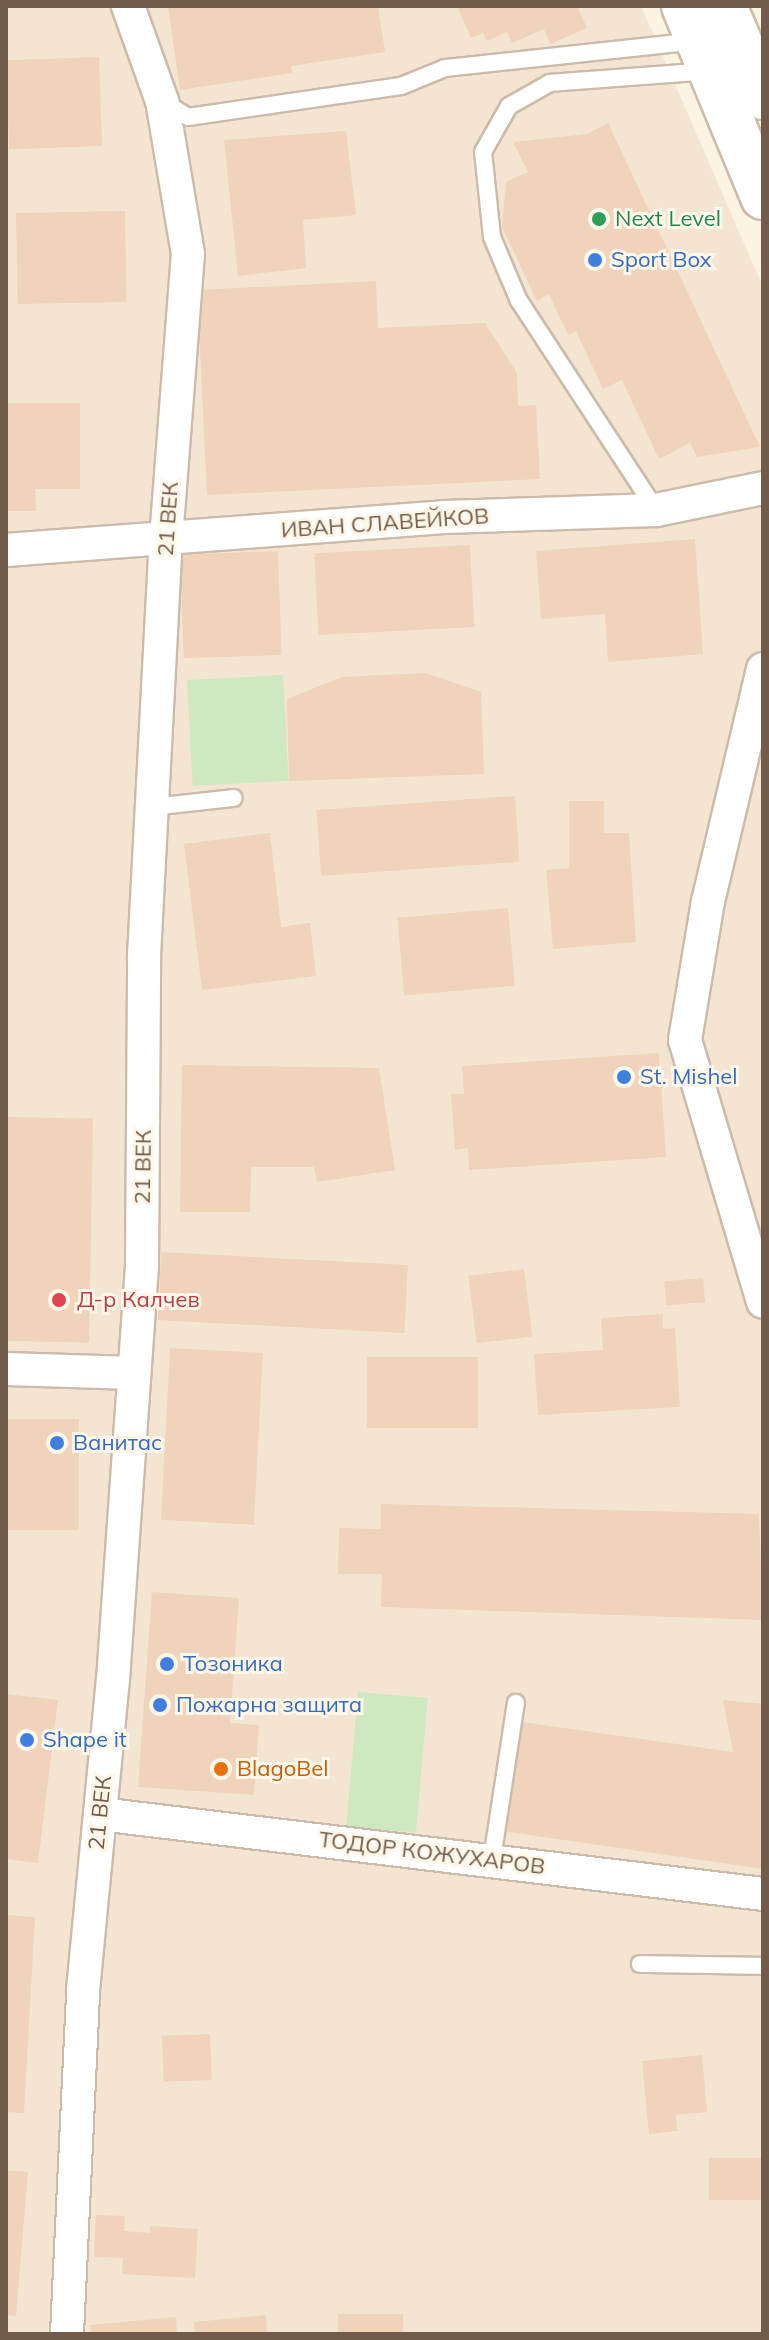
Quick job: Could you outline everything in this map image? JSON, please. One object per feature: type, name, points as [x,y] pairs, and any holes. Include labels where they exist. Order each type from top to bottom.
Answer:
[{"type":"main road","points":[[724,6],[763,97]]},
{"type":"main road","points":[[698,39],[763,197]]},
{"type":"street","name":"21 ВЕК","points":[[67,2334],[83,1990],[100,1814],[142,1266],[144,956],[166,539],[188,254],[162,101],[128,6]]},
{"type":"street","name":"ИВАН СЛАВЕЙКОВ","points":[[6,550],[444,517],[656,510],[763,488]]},
{"type":"street","points":[[763,669],[708,901],[685,1040],[763,1302]]},
{"type":"street","points":[[6,1369],[134,1373]]},
{"type":"street","name":"ТОДОР КОЖУХАРОВ","points":[[100,1814],[763,1894]]},
{"type":"lane","points":[[162,101],[188,117],[401,86],[445,68],[698,39]]},
{"type":"lane","points":[[656,510],[519,301],[492,237],[483,152],[509,106],[550,83],[698,39]]},
{"type":"lane","points":[[152,807],[234,798]]},
{"type":"lane","points":[[492,1859],[516,1703]]},
{"type":"lane","points":[[640,1964],[763,1966]]},
{"type":"shaded area","points":[[6,6],[641,6],[763,287],[763,2334],[6,2334]]},
{"type":"green space","points":[[283,675],[289,781],[193,786],[187,680]]},
{"type":"green space","points":[[358,1692],[428,1698],[416,1833],[346,1826]]},
{"type":"building","points":[[168,6],[378,6],[385,52],[291,66],[292,73],[180,90]]},
{"type":"building","points":[[457,6],[577,6],[587,28],[550,44],[544,29],[512,43],[507,32],[487,41],[483,33],[471,38]]},
{"type":"building","points":[[99,57],[102,146],[9,149],[6,60]]},
{"type":"building","name":"Sport Box","points":[[608,123],[760,447],[697,457],[690,443],[659,459],[622,380],[603,389],[576,331],[568,335],[549,294],[537,301],[502,227],[506,182],[528,172],[513,142],[587,134]]},
{"type":"building","points":[[346,131],[356,215],[303,220],[306,268],[238,276],[224,140]]},
{"type":"building","points":[[125,211],[127,302],[18,304],[16,213]]},
{"type":"building","points":[[376,281],[378,328],[485,323],[517,373],[518,406],[536,405],[540,479],[207,495],[197,290]]},
{"type":"building","points":[[6,403],[80,403],[80,489],[35,489],[36,511],[6,511]]},
{"type":"building","points":[[695,539],[703,654],[608,662],[605,614],[541,619],[536,551]]},
{"type":"building","points":[[470,545],[474,627],[319,635],[314,553]]},
{"type":"building","points":[[278,551],[282,655],[184,658],[180,554]]},
{"type":"building","points":[[426,673],[481,692],[484,774],[289,781],[287,699],[342,677]]},
{"type":"building","points":[[515,796],[520,862],[321,876],[316,810]]},
{"type":"building","points":[[569,801],[604,801],[604,833],[629,833],[636,942],[553,949],[546,870],[569,868]]},
{"type":"building","points":[[270,833],[281,927],[310,923],[316,976],[202,990],[184,844]]},
{"type":"building","points":[[508,908],[515,986],[404,995],[397,918]]},
{"type":"building","points":[[659,1053],[666,1157],[469,1170],[468,1148],[455,1150],[451,1094],[464,1094],[462,1066]]},
{"type":"building","points":[[182,1065],[379,1068],[395,1170],[317,1182],[314,1167],[251,1167],[250,1212],[180,1212]]},
{"type":"building","points":[[6,1117],[93,1119],[89,1342],[6,1341]]},
{"type":"building","points":[[161,1252],[408,1265],[404,1333],[158,1320]]},
{"type":"building","points":[[524,1269],[532,1336],[477,1343],[468,1276]]},
{"type":"building","points":[[703,1278],[705,1302],[666,1305],[664,1281]]},
{"type":"building","points":[[663,1314],[663,1329],[675,1328],[680,1407],[538,1415],[534,1354],[603,1350],[601,1318]]},
{"type":"building","points":[[170,1348],[263,1353],[254,1525],[161,1520]]},
{"type":"building","points":[[367,1357],[478,1357],[478,1428],[367,1428]]},
{"type":"building","points":[[6,1419],[79,1419],[79,1530],[6,1530]]},
{"type":"building","points":[[381,1504],[759,1514],[763,1620],[381,1607],[382,1574],[338,1574],[339,1528],[381,1529]]},
{"type":"building","points":[[152,1592],[239,1598],[230,1723],[259,1725],[254,1795],[138,1787]]},
{"type":"building","points":[[6,1694],[58,1700],[38,1863],[6,1859]]},
{"type":"building","points":[[723,1700],[763,1704],[763,1869],[503,1831],[522,1722],[733,1752]]},
{"type":"building","points":[[6,1915],[35,1917],[24,2113],[6,2112]]},
{"type":"building","points":[[210,2034],[212,2080],[164,2082],[162,2036]]},
{"type":"building","points":[[702,2055],[707,2112],[676,2115],[677,2131],[649,2134],[642,2061]]},
{"type":"building","points":[[709,2158],[763,2158],[763,2200],[709,2200]]},
{"type":"building","points":[[6,2170],[28,2172],[16,2316],[6,2315]]},
{"type":"building","points":[[96,2215],[125,2216],[124,2231],[150,2233],[150,2226],[198,2229],[195,2278],[122,2274],[123,2258],[94,2257]]},
{"type":"building","points":[[338,2314],[403,2314],[403,2334],[338,2334]]},
{"type":"building","points":[[266,2315],[267,2334],[195,2334],[194,2322]]},
{"type":"building","points":[[176,2317],[177,2334],[91,2334],[90,2325]]},
{"type":"place","name":"Next Level","points":[[599,219]]},
{"type":"place","name":"Sport Box","points":[[595,260]]},
{"type":"place","name":"St. Mishel","points":[[624,1077]]},
{"type":"place","name":"Д-р Калчев","points":[[59,1300]]},
{"type":"place","name":"Ванитас","points":[[57,1443]]},
{"type":"place","name":"Тозоника","points":[[167,1664]]},
{"type":"place","name":"Пожарна защита","points":[[160,1705]]},
{"type":"place","name":"Shape it","points":[[27,1740]]},
{"type":"place","name":"BlagoBel","points":[[221,1769]]}]
